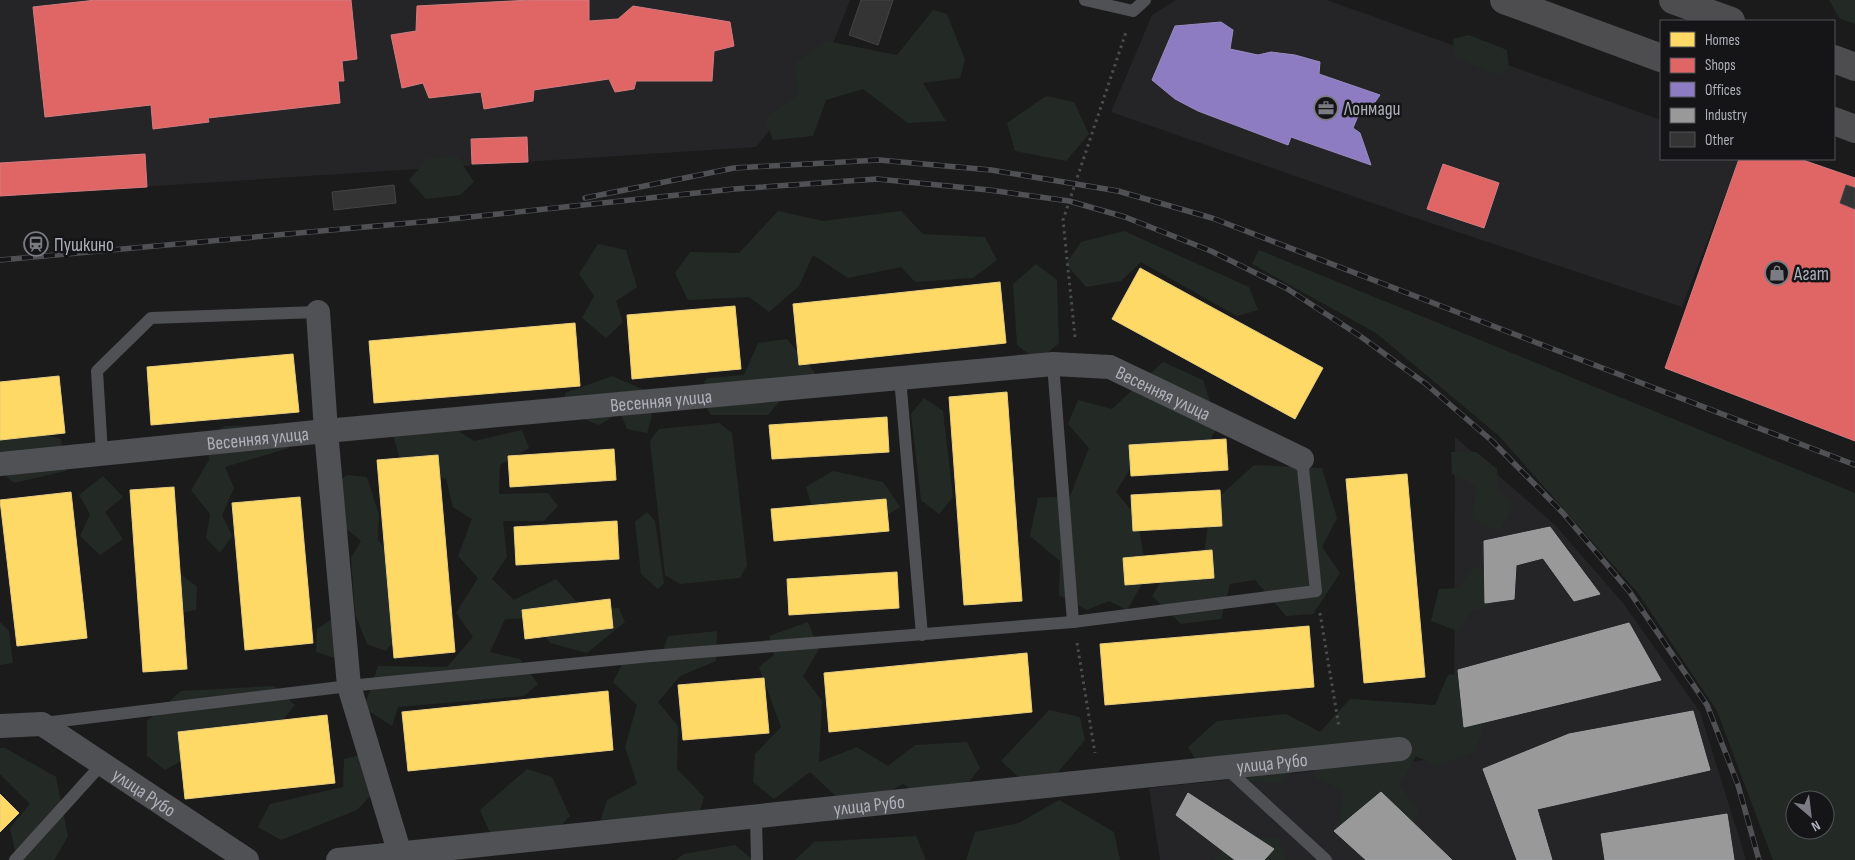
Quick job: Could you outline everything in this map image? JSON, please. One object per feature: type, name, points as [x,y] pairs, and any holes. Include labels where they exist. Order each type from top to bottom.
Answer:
[{"type":"main road","points":[[1504,0],[1660,58]]},
{"type":"main road","points":[[1673,0],[1728,20]]},
{"type":"main road","points":[[1835,59],[1855,67]]},
{"type":"main road","points":[[1835,121],[1855,129]]},
{"type":"street","points":[[318,312],[326,431],[349,686],[400,854]]},
{"type":"street","name":"Весенняя улица","points":[[0,464],[326,431],[1053,364],[1110,367],[1302,459]]},
{"type":"street","points":[[0,726],[42,724]]},
{"type":"street","name":"улица Рубо","points":[[42,724],[247,860]]},
{"type":"street","name":"улица Рубо","points":[[338,860],[1400,749]]},
{"type":"lane","points":[[1085,0],[1132,11],[1146,0]]},
{"type":"lane","points":[[102,453],[97,371],[151,318],[318,312]]},
{"type":"lane","points":[[1053,364],[1073,622]]},
{"type":"lane","points":[[900,378],[922,634]]},
{"type":"lane","points":[[42,724],[349,686],[642,657],[1073,622],[1316,591],[1302,459]]},
{"type":"lane","points":[[15,860],[102,764]]},
{"type":"lane","points":[[1225,767],[1326,860]]},
{"type":"lane","points":[[756,817],[757,860]]},
{"type":"path","points":[[1078,365],[1063,220],[1132,11]]},
{"type":"path","points":[[1316,591],[1343,755]]},
{"type":"path","points":[[1073,622],[1100,780]]},
{"type":"shaded area","points":[[0,0],[850,0],[826,61],[756,147],[0,196]]},
{"type":"shaded area","points":[[1176,0],[1327,0],[1660,120],[1660,160],[1739,160],[1682,307],[1407,215],[1111,112],[1152,15]]},
{"type":"shaded area","points":[[1829,0],[1855,0],[1855,24],[1839,18]]},
{"type":"shaded area","points":[[933,10],[947,14],[965,60],[960,78],[923,83],[946,121],[908,123],[863,89],[826,100],[813,136],[773,140],[765,119],[798,95],[796,62],[826,41],[897,55]]},
{"type":"shaded area","points":[[1469,35],[1507,50],[1509,69],[1498,75],[1455,57],[1453,39]]},
{"type":"shaded area","points":[[1046,96],[1074,102],[1089,134],[1066,161],[1015,151],[1007,123]]},
{"type":"shaded area","points":[[457,156],[474,182],[460,195],[426,199],[409,180],[428,158]]},
{"type":"shaded area","points":[[778,211],[823,221],[901,211],[923,234],[985,237],[997,260],[973,278],[915,282],[901,267],[848,278],[813,255],[799,286],[769,312],[749,297],[688,300],[675,273],[690,252],[739,253]]},
{"type":"shaded area","points":[[1124,231],[1249,287],[1258,310],[1237,316],[1141,262],[1121,281],[1086,287],[1066,264],[1081,242]]},
{"type":"shaded area","points":[[598,244],[626,250],[637,287],[616,301],[623,322],[606,338],[582,318],[594,296],[579,274]]},
{"type":"shaded area","points":[[1259,250],[1855,493],[1855,860],[1773,860],[1717,711],[1638,593],[1499,436],[1376,333],[1252,264]]},
{"type":"shaded area","points":[[1036,264],[1057,280],[1059,343],[1038,361],[1017,345],[1013,284]]},
{"type":"shaded area","points":[[787,339],[815,373],[807,391],[784,396],[768,415],[711,415],[697,393],[707,378],[744,375],[758,343]]},
{"type":"shaded area","points":[[1163,362],[1203,380],[1218,426],[1199,459],[1135,461],[1116,492],[1137,517],[1147,575],[1127,610],[1109,601],[1087,610],[1059,595],[1060,561],[1030,536],[1038,498],[1070,496],[1089,448],[1068,424],[1078,400],[1112,409]]},
{"type":"shaded area","points":[[612,376],[647,391],[652,416],[647,433],[627,429],[620,412],[599,425],[563,411],[565,393]]},
{"type":"shaded area","points":[[924,398],[943,411],[953,497],[939,514],[921,500],[911,414]]},
{"type":"shaded area","points":[[426,410],[474,441],[522,430],[529,448],[500,465],[499,494],[548,493],[558,506],[544,521],[503,521],[507,557],[492,579],[514,600],[556,579],[584,610],[619,608],[625,622],[587,653],[550,643],[533,618],[505,619],[490,652],[520,659],[538,684],[524,696],[398,707],[392,726],[364,708],[378,666],[447,667],[473,637],[456,613],[478,578],[458,556],[472,519],[453,507],[446,479],[402,467],[393,435]]},
{"type":"shaded area","points":[[719,423],[732,433],[747,565],[740,578],[680,584],[665,575],[650,441],[659,429]]},
{"type":"shaded area","points":[[275,425],[289,448],[225,467],[234,488],[222,515],[232,536],[220,553],[206,538],[210,514],[191,490],[209,460],[205,438],[225,426]]},
{"type":"shaded area","points":[[18,426],[61,439],[66,471],[14,483],[0,471],[0,438]]},
{"type":"shaded area","points":[[1455,437],[1555,525],[1623,603],[1700,712],[1746,860],[1160,860],[1149,788],[1454,757]]},
{"type":"shaded area","points":[[1451,452],[1476,452],[1497,469],[1498,490],[1514,504],[1499,531],[1472,519],[1477,486],[1452,474]]},
{"type":"shaded area","points":[[1254,465],[1322,468],[1337,518],[1322,547],[1340,573],[1313,614],[1286,616],[1255,580],[1230,584],[1221,619],[1181,624],[1152,596],[1174,560],[1204,554],[1211,504]]},
{"type":"shaded area","points":[[833,471],[883,482],[900,507],[871,526],[814,513],[806,487]]},
{"type":"shaded area","points":[[347,475],[367,477],[379,515],[378,540],[396,562],[403,628],[386,651],[367,644],[355,614],[351,558],[361,541],[337,521],[332,488]]},
{"type":"shaded area","points":[[103,476],[123,497],[105,512],[123,539],[100,555],[80,536],[90,514],[79,495]]},
{"type":"shaded area","points":[[647,512],[655,521],[664,583],[658,589],[641,574],[635,522]]},
{"type":"shaded area","points":[[168,564],[197,587],[196,610],[176,614]]},
{"type":"shaded area","points":[[1473,566],[1501,577],[1492,605],[1471,611],[1458,631],[1431,621],[1439,589],[1460,588]]},
{"type":"shaded area","points":[[335,617],[341,660],[316,652],[317,629]]},
{"type":"shaded area","points":[[0,622],[9,631],[13,663],[0,665]]},
{"type":"shaded area","points":[[808,622],[819,649],[803,676],[822,701],[819,762],[857,747],[888,766],[915,745],[967,742],[980,768],[963,789],[924,797],[903,784],[877,798],[842,802],[810,772],[774,799],[753,782],[755,754],[781,727],[759,667],[774,655],[769,636]]},
{"type":"shaded area","points":[[717,631],[716,661],[680,676],[658,702],[678,726],[677,769],[704,797],[697,821],[599,825],[607,800],[637,784],[625,747],[637,705],[613,682],[629,651],[660,660],[668,636]]},
{"type":"shaded area","points":[[1479,672],[1493,701],[1475,752],[1437,766],[1416,756],[1400,785],[1420,813],[1400,850],[1362,860],[1340,831],[1343,790],[1316,778],[1306,751],[1283,783],[1207,778],[1188,747],[1217,721],[1286,714],[1320,732],[1350,699],[1435,705],[1448,675]]},
{"type":"shaded area","points":[[274,686],[295,705],[278,726],[187,758],[165,770],[147,756],[147,721],[181,691]]},
{"type":"shaded area","points":[[1049,710],[1080,717],[1085,740],[1054,777],[1023,781],[1001,761]]},
{"type":"shaded area","points":[[0,748],[5,748],[56,777],[68,836],[54,860],[17,860],[10,828],[30,804],[0,774]]},
{"type":"shaded area","points":[[359,755],[386,779],[357,810],[281,840],[258,827],[270,804],[343,787],[344,759]]},
{"type":"shaded area","points":[[527,769],[552,777],[570,816],[556,831],[491,835],[480,810]]},
{"type":"shaded area","points":[[1059,800],[1114,832],[1120,860],[966,860],[975,832],[1019,823]]},
{"type":"shaded area","points":[[1237,834],[1279,839],[1286,860],[1213,860]]},
{"type":"shaded area","points":[[916,836],[926,860],[795,860],[814,842]]},
{"type":"shaded area","points":[[735,845],[753,860],[676,860],[684,854]]},
{"type":"building: Homes","points":[[1140,268],[1323,368],[1295,419],[1112,319]]},
{"type":"building: Homes","points":[[1000,282],[1006,343],[799,365],[793,304]]},
{"type":"building: Homes","points":[[735,306],[741,369],[632,379],[627,315]]},
{"type":"building: Homes","points":[[575,323],[580,386],[374,403],[369,341]]},
{"type":"building: Homes","points":[[293,354],[299,412],[151,425],[147,367]]},
{"type":"building: Homes","points":[[59,376],[65,433],[0,440],[0,382]]},
{"type":"building: Homes","points":[[1007,392],[1022,601],[964,605],[949,397]]},
{"type":"building: Homes","points":[[887,417],[889,452],[772,459],[769,425]]},
{"type":"building: Homes","points":[[1226,439],[1228,470],[1131,476],[1129,445]]},
{"type":"building: Homes","points":[[614,449],[616,480],[510,487],[508,456]]},
{"type":"building: Homes","points":[[438,455],[455,652],[394,658],[377,460]]},
{"type":"building: Homes","points":[[1407,474],[1425,677],[1364,683],[1346,479]]},
{"type":"building: Homes","points":[[174,487],[187,669],[143,672],[130,490]]},
{"type":"building: Homes","points":[[1220,490],[1222,526],[1133,531],[1131,495]]},
{"type":"building: Homes","points":[[71,492],[87,638],[17,646],[0,500]]},
{"type":"building: Homes","points":[[300,497],[313,643],[245,650],[232,503]]},
{"type":"building: Homes","points":[[886,499],[889,531],[774,541],[771,509]]},
{"type":"building: Homes","points":[[617,521],[619,559],[516,565],[514,527]]},
{"type":"building: Homes","points":[[1212,550],[1214,578],[1125,585],[1123,558]]},
{"type":"building: Homes","points":[[897,572],[899,608],[789,615],[787,579]]},
{"type":"building: Homes","points":[[610,599],[613,628],[525,639],[522,610]]},
{"type":"building: Homes","points":[[1309,626],[1314,687],[1105,705],[1100,644]]},
{"type":"building: Homes","points":[[1027,653],[1032,712],[829,732],[824,673]]},
{"type":"building: Homes","points":[[764,678],[769,733],[683,740],[678,685]]},
{"type":"building: Homes","points":[[608,691],[613,750],[408,771],[402,712]]},
{"type":"building: Homes","points":[[327,715],[335,783],[185,799],[178,732]]},
{"type":"building: Homes","points":[[0,794],[19,813],[0,832]]},
{"type":"building: Shops","points":[[96,0],[351,0],[357,59],[342,61],[344,81],[338,81],[340,103],[208,118],[209,122],[153,129],[151,105],[45,117],[33,7]]},
{"type":"building: Shops","points":[[530,0],[589,0],[589,21],[618,19],[633,6],[730,22],[734,46],[714,51],[712,81],[636,81],[634,89],[615,92],[609,79],[534,90],[533,101],[484,109],[481,92],[429,98],[423,83],[402,88],[391,35],[416,31],[417,6]]},
{"type":"building: Shops","points":[[527,137],[528,162],[472,164],[471,139]]},
{"type":"building: Shops","points":[[145,154],[147,187],[0,196],[0,163]]},
{"type":"building: Shops","name":"Агат","points":[[1739,160],[1803,160],[1855,178],[1855,441],[1665,368]]},
{"type":"building: Shops","points":[[1443,164],[1499,183],[1484,228],[1427,209]]},
{"type":"building: Offices","points":[[1221,22],[1233,30],[1230,49],[1258,55],[1271,52],[1295,55],[1320,62],[1319,74],[1380,95],[1373,105],[1363,104],[1353,128],[1360,133],[1371,165],[1291,137],[1288,145],[1198,111],[1175,99],[1152,80],[1175,26]]},
{"type":"building: Industry","points":[[1550,527],[1600,594],[1574,601],[1543,558],[1516,565],[1514,599],[1485,603],[1484,541]]},
{"type":"building: Industry","points":[[1629,623],[1661,680],[1464,727],[1458,670]]},
{"type":"building: Industry","points":[[1693,711],[1710,770],[1537,809],[1552,860],[1517,860],[1483,769],[1569,734]]},
{"type":"building: Industry","points":[[1381,792],[1452,860],[1366,860],[1334,831]]},
{"type":"building: Industry","points":[[1188,793],[1274,849],[1264,860],[1235,860],[1176,815]]},
{"type":"building: Industry","points":[[1727,814],[1734,860],[1605,860],[1601,834]]},
{"type":"building: Other","points":[[861,0],[893,0],[878,45],[849,35]]},
{"type":"building: Other","points":[[394,185],[396,203],[334,210],[332,192]]},
{"type":"building: Other","points":[[1846,185],[1855,188],[1855,209],[1840,203]]},
{"type":"railway","points":[[585,198],[734,168],[879,160],[991,170],[1118,191],[1212,218],[1855,465]]},
{"type":"railway","points":[[0,260],[432,221],[734,189],[877,179],[989,190],[1069,201],[1125,217],[1211,251],[1286,288],[1360,336],[1426,384],[1491,440],[1563,513],[1629,591],[1707,705],[1738,785],[1759,860]]},
{"type":"place","name":"Лонмади","points":[[1326,108]]},
{"type":"place","name":"Пушкино","points":[[36,244]]},
{"type":"place","name":"Агат","points":[[1777,273]]}]
